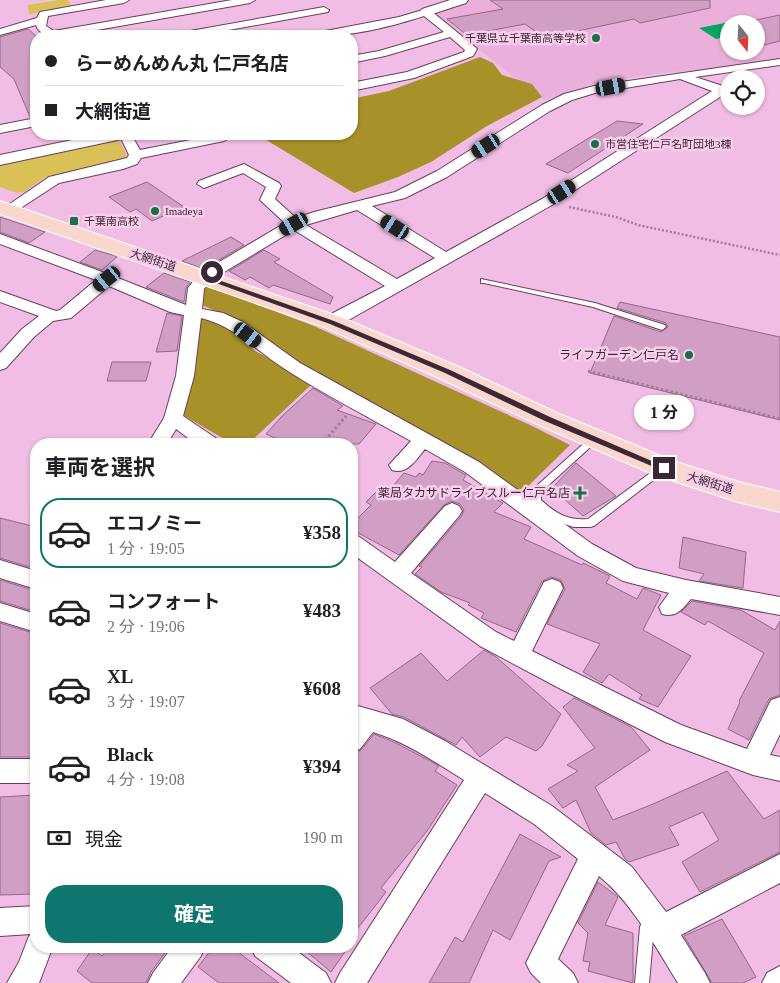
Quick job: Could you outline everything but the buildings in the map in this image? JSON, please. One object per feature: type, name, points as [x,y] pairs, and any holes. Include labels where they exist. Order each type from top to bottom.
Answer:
[{"type":"main road","name":"大網街道","points":[[4,208],[332,322],[448,372],[594,439],[664,468],[738,492],[780,502]]},
{"type":"street","points":[[45,30],[41,27],[41,20],[42,15],[46,13],[124,0]]},
{"type":"street","points":[[85,30],[250,0]]},
{"type":"street","points":[[346,30],[401,20],[462,0]]},
{"type":"street","points":[[215,30],[328,11],[306,1]]},
{"type":"street","points":[[358,86],[410,75],[469,54],[471,49],[426,12]]},
{"type":"street","points":[[0,32],[41,20]]},
{"type":"street","points":[[347,20],[362,27]]},
{"type":"street","points":[[358,59],[381,54],[452,33]]},
{"type":"street","points":[[161,438],[173,418],[185,376],[196,288],[205,277],[294,224],[319,215],[400,195],[442,174],[539,112],[568,97],[594,90],[780,62]]},
{"type":"street","points":[[332,322],[547,202],[716,94],[719,89],[679,76]]},
{"type":"street","points":[[0,129],[30,123]]},
{"type":"street","points":[[0,160],[95,140]]},
{"type":"street","points":[[127,140],[136,155]]},
{"type":"street","points":[[4,208],[54,180],[118,166],[132,161],[136,155],[214,140]]},
{"type":"street","points":[[204,184],[244,168],[274,186],[267,200],[294,224],[397,286]]},
{"type":"street","points":[[361,206],[445,258]]},
{"type":"street","points":[[0,239],[107,279],[176,308],[193,310],[217,317],[237,326],[294,367],[472,467],[585,550],[631,575],[686,589],[780,606]]},
{"type":"street","points":[[0,296],[55,316],[65,314],[107,279]]},
{"type":"street","points":[[0,364],[28,333],[50,315]]},
{"type":"street","points":[[173,418],[201,438]]},
{"type":"street","points":[[399,465],[424,440]]},
{"type":"street","points":[[397,574],[452,511]]},
{"type":"street","points":[[358,547],[488,639],[567,681],[674,734],[753,763],[780,769]]},
{"type":"street","points":[[0,569],[30,578]]},
{"type":"street","points":[[519,654],[552,588]]},
{"type":"street","points":[[670,607],[686,589]]},
{"type":"street","points":[[0,612],[30,621]]},
{"type":"street","points":[[753,763],[780,708]]},
{"type":"street","points":[[360,717],[402,731],[436,749],[480,778],[543,815],[595,854],[622,877],[657,922],[695,983]]},
{"type":"street","points":[[0,771],[30,771]]},
{"type":"street","points":[[350,983],[480,778]]},
{"type":"street","points":[[563,983],[540,963],[595,854]]},
{"type":"street","points":[[657,922],[780,868]]},
{"type":"street","points":[[0,922],[30,920]]},
{"type":"street","points":[[22,983],[30,971],[36,953]]},
{"type":"street","points":[[163,983],[186,953]]},
{"type":"street","points":[[275,953],[316,983]]},
{"type":"lane","points":[[484,281],[595,305],[662,327]]},
{"type":"lane","points":[[594,439],[536,491],[536,500],[540,505],[568,524],[577,526],[590,523],[664,468]]},
{"type":"lane","points":[[642,983],[647,927],[657,922]]},
{"type":"path","points":[[547,202],[616,217],[638,225],[780,255]]},
{"type":"path","points":[[588,371],[780,419]]},
{"type":"path","points":[[327,438],[357,403]]},
{"type":"shaded area","points":[[68,0],[72,7],[29,14],[28,5]]},
{"type":"shaded area","name":"千葉県立千葉南高等学校","points":[[471,0],[780,0],[780,58],[718,69],[671,72],[605,81],[544,100],[436,16],[438,12]]},
{"type":"shaded area","points":[[720,24],[720,38],[716,39],[699,28]]},
{"type":"shaded area","points":[[480,57],[493,63],[502,75],[532,84],[542,97],[487,126],[431,162],[398,177],[354,193],[266,140],[358,140],[358,98],[389,91]]},
{"type":"shaded area","points":[[109,141],[120,142],[127,156],[121,161],[44,178],[24,192],[17,193],[0,187],[0,164]]},
{"type":"shaded area","points":[[209,286],[314,326],[570,445],[519,495],[317,376],[239,322],[198,303],[200,289]]},
{"type":"shaded area","points":[[199,316],[230,327],[255,351],[289,368],[312,384],[254,438],[223,438],[181,414]]},
{"type":"place","name":"千葉県立千葉南高等学校","points":[[596,38]]},
{"type":"place","name":"市営住宅仁戸名町団地3棟","points":[[595,144]]},
{"type":"place","name":"Imadeya","points":[[155,211]]},
{"type":"place","name":"千葉南高校","points":[[74,221]]},
{"type":"place","name":"ライフガーデン仁戸名","points":[[689,355]]},
{"type":"place","name":"薬局タカサドライブスルー仁戸名店","points":[[580,493]]},
{"type":"route","points":[[212,272],[205,277],[332,322],[448,372],[548,419],[664,468]]}]
